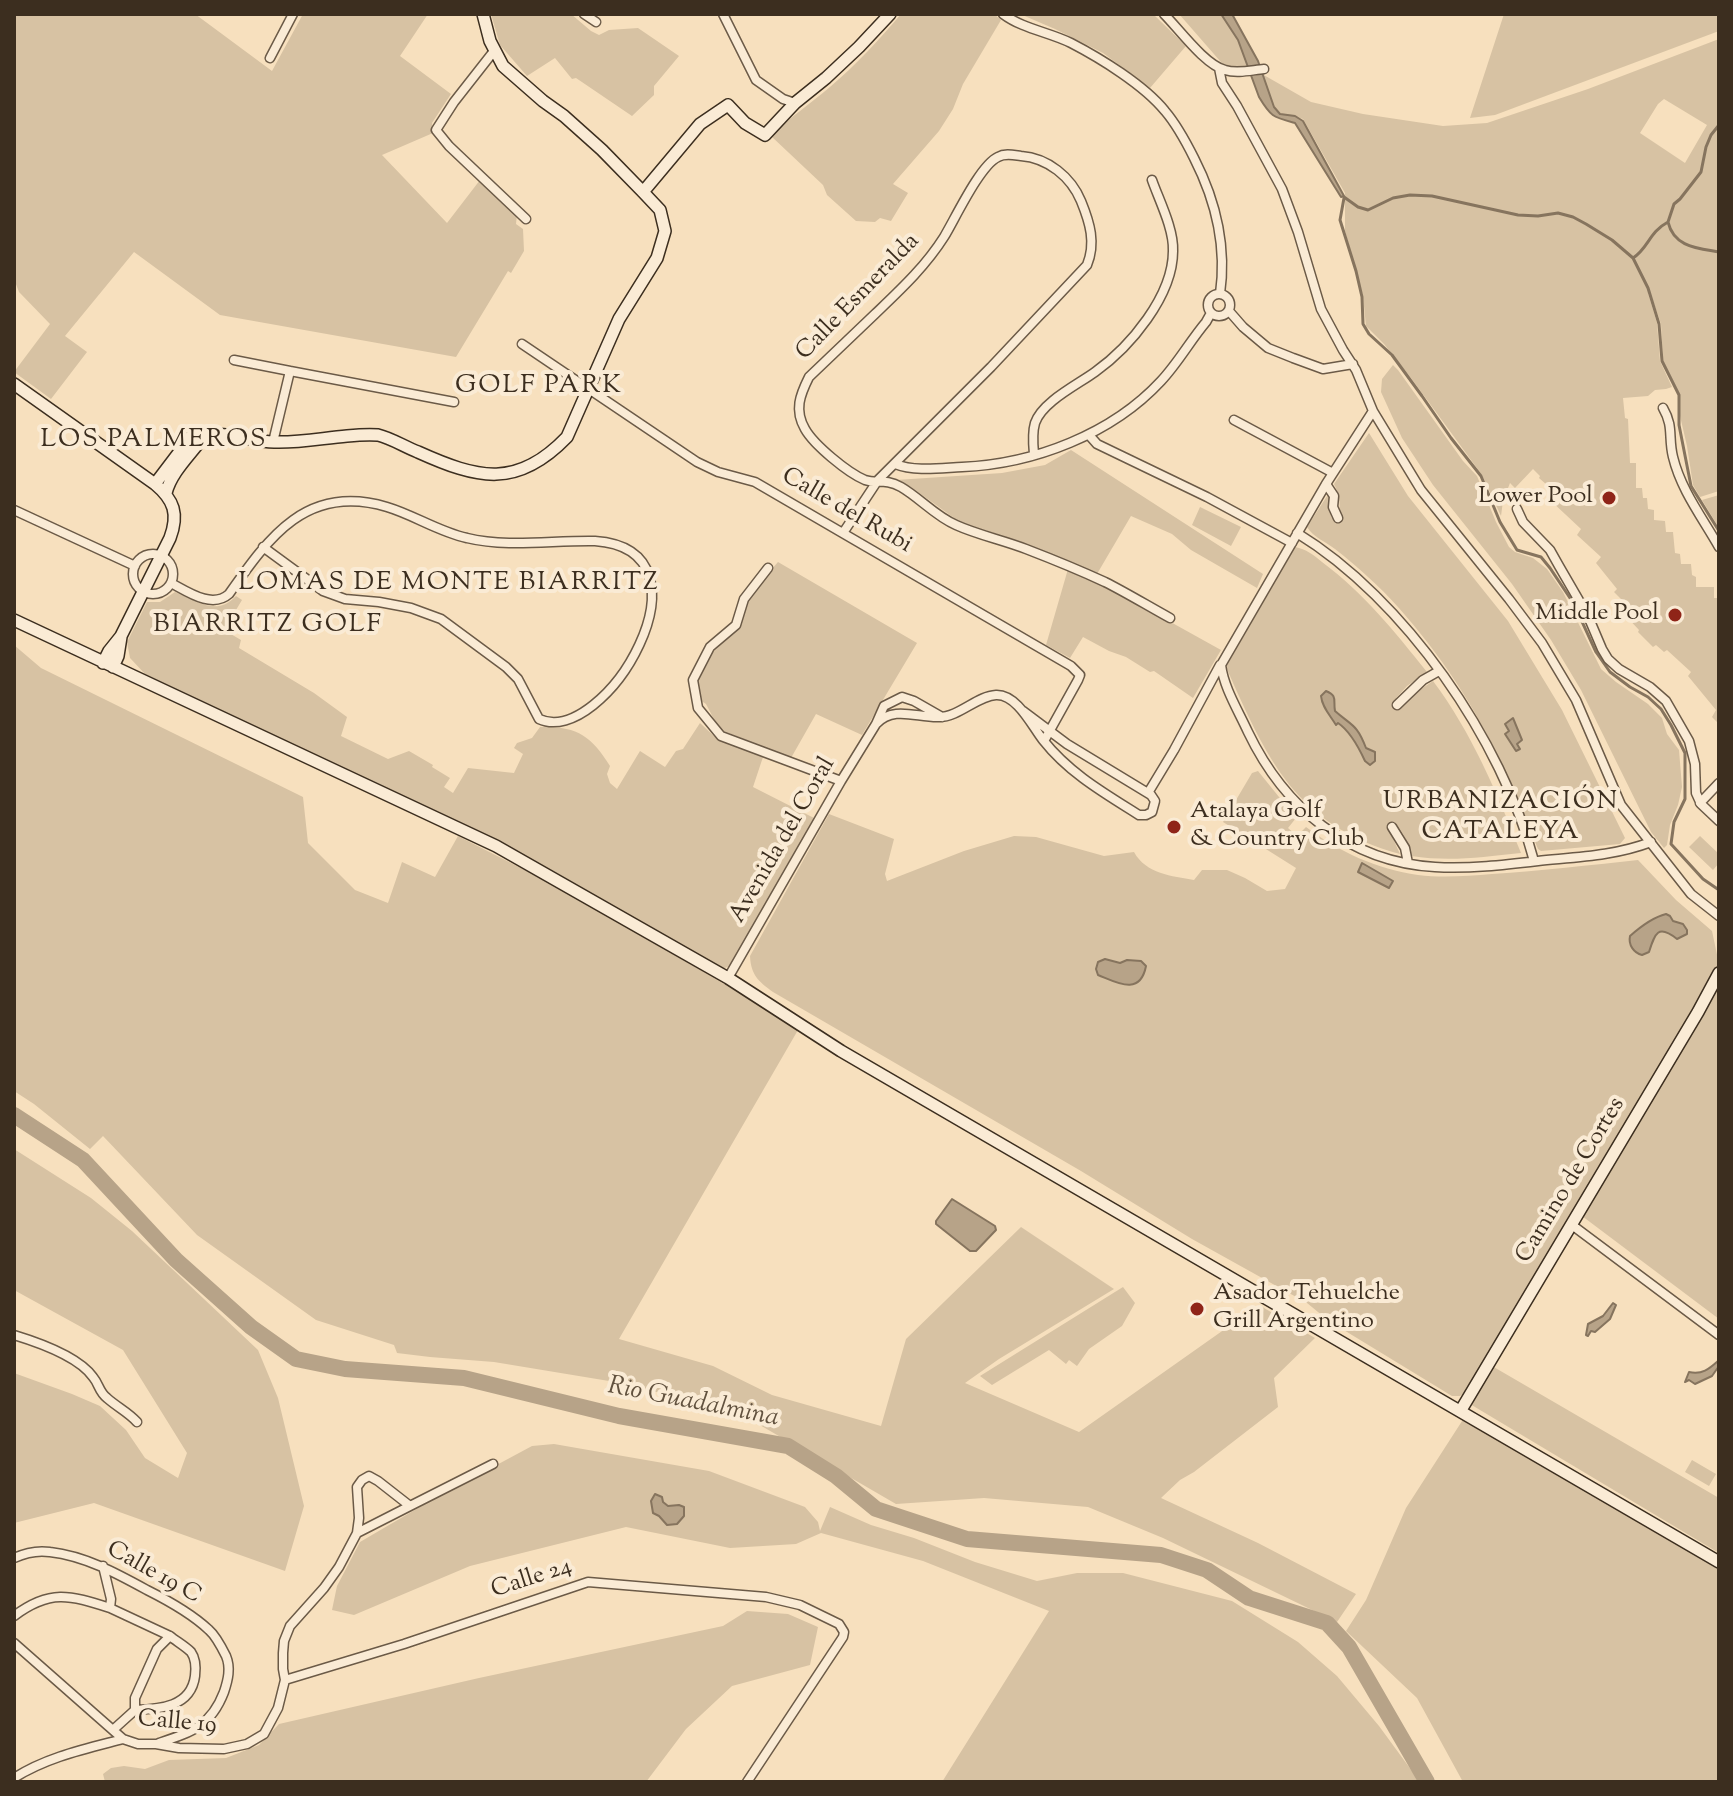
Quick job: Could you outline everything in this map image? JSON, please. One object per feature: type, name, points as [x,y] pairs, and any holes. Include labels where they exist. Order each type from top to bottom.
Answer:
[{"type":"street","points":[[270,58],[293,14]]},
{"type":"street","points":[[202,436],[212,433],[257,441],[300,442],[380,436],[451,467],[486,475],[518,472],[537,462],[567,437],[619,319],[657,258],[665,231],[660,210],[643,192],[574,125],[503,66],[494,51],[483,14]]},
{"type":"street","points":[[584,14],[596,22]]},
{"type":"street","points":[[723,14],[756,80],[783,99],[795,103]]},
{"type":"street","points":[[643,192],[700,124],[728,105],[745,123],[765,135],[890,14]]},
{"type":"street","points":[[1003,14],[1020,24],[1068,41],[1102,61],[1165,110],[1202,174],[1219,220],[1223,275],[1220,294]]},
{"type":"street","points":[[1164,14],[1197,51],[1219,68],[1228,72],[1264,69]]},
{"type":"street","points":[[494,51],[436,130],[526,219]]},
{"type":"street","points":[[1219,68],[1222,83],[1282,189],[1321,309],[1353,364],[1373,411],[1421,490],[1542,643],[1576,700],[1621,805],[1691,894],[1719,916]]},
{"type":"street","name":"Calle Esmeralda","points":[[843,533],[878,480],[1087,265],[1093,239],[1078,193],[1068,179],[1044,162],[1007,154],[989,162],[942,239],[914,277],[809,377],[800,394],[798,406],[803,426],[810,436],[827,454],[852,472],[868,481],[878,480]]},
{"type":"street","points":[[1034,454],[1035,422],[1044,408],[1117,354],[1136,333],[1169,280],[1174,250],[1152,180]]},
{"type":"street","points":[[895,464],[928,468],[983,466],[1034,454],[1089,435],[1124,413],[1161,381],[1206,322],[1211,313],[1208,302],[1220,294],[1229,300],[1229,311],[1243,327],[1268,348],[1323,369],[1353,364]]},
{"type":"street","points":[[1211,313],[1221,316],[1229,311]]},
{"type":"street","name":"Calle del Rubi","points":[[522,344],[697,462],[718,472],[755,482],[1071,666],[1080,675],[1050,731]]},
{"type":"street","points":[[234,360],[454,402]]},
{"type":"street","points":[[273,442],[290,371]]},
{"type":"street","points":[[14,384],[155,484],[166,493],[173,505],[175,525],[121,636],[118,656],[108,665]]},
{"type":"street","points":[[1663,408],[1670,420],[1672,454],[1680,479],[1719,547]]},
{"type":"street","points":[[1148,793],[1297,533],[1373,411]]},
{"type":"street","points":[[1234,420],[1333,473]]},
{"type":"street","points":[[155,484],[194,433],[202,436]]},
{"type":"street","points":[[1089,435],[1097,444],[1207,497],[1292,543]]},
{"type":"street","points":[[166,493],[177,471],[202,436]]},
{"type":"street","points":[[878,480],[890,481],[901,487],[954,524],[1075,569],[1170,618]]},
{"type":"street","points":[[1326,484],[1334,496],[1333,507],[1338,518]]},
{"type":"street","points":[[171,583],[207,600],[223,599],[263,547],[288,523],[310,510],[356,502],[384,506],[483,542],[566,540],[610,542],[622,546],[639,559],[650,580],[653,597],[651,616],[626,668],[608,692],[576,717],[546,723],[539,719],[518,679],[506,667],[441,619],[411,608],[345,599],[323,591],[263,547]]},
{"type":"street","points":[[1517,509],[1523,522],[1555,558],[1608,659],[1666,701],[1689,741],[1700,803],[1719,821]]},
{"type":"street","points":[[14,510],[135,566]]},
{"type":"street","points":[[1297,533],[1381,599],[1439,671],[1470,716],[1504,781],[1526,831],[1534,861]]},
{"type":"street","points":[[143,556],[162,556],[173,571],[171,583],[162,592],[141,598],[132,578],[135,566],[143,556]]},
{"type":"street","points":[[768,568],[744,599],[736,625],[710,647],[693,680],[698,708],[721,736],[841,781]]},
{"type":"street","points":[[14,620],[496,846],[728,978],[841,1051],[1719,1562]]},
{"type":"street","points":[[1221,665],[1222,676],[1254,744],[1275,779],[1292,799],[1337,838],[1384,859],[1434,867],[1492,866],[1625,852],[1651,842]]},
{"type":"street","points":[[1397,705],[1423,680],[1439,671]]},
{"type":"street","name":"Avenida del Coral","points":[[728,978],[884,706],[902,697],[943,718]]},
{"type":"street","points":[[876,724],[882,718],[901,712],[943,718],[988,697],[1005,697],[1067,744],[1148,793],[1155,801],[1154,809],[1150,814],[1139,815],[1084,781],[1044,741],[1023,711]]},
{"type":"street","points":[[1044,741],[1050,731]]},
{"type":"street","points":[[1700,803],[1719,783]]},
{"type":"street","points":[[1392,827],[1405,848],[1408,863]]},
{"type":"street","name":"Camino de Cortes","points":[[1461,1410],[1719,973]]},
{"type":"street","points":[[1572,1225],[1719,1335]]},
{"type":"street","points":[[14,1335],[36,1341],[67,1356],[95,1378],[103,1396],[137,1422]]},
{"type":"street","points":[[357,1533],[493,1464]]},
{"type":"street","points":[[357,1533],[357,1487],[369,1476],[410,1506]]},
{"type":"street","name":"Calle 19","points":[[14,1643],[123,1739],[138,1744],[179,1748],[216,1749],[247,1744],[264,1734],[278,1708],[285,1680],[284,1641],[290,1626],[324,1588],[357,1533]]},
{"type":"street","name":"Calle 19 C","points":[[14,1558],[28,1552],[48,1551],[103,1566],[180,1607],[211,1631],[227,1658],[229,1678],[222,1696],[210,1718],[192,1732],[156,1744]]},
{"type":"street","points":[[103,1566],[111,1599],[110,1608]]},
{"type":"street","name":"Calle 24","points":[[285,1680],[588,1582],[766,1597],[800,1605],[834,1620],[843,1628],[843,1637],[800,1713],[747,1782]]},
{"type":"street","points":[[14,1616],[32,1602],[55,1597],[77,1597],[110,1608],[170,1636],[192,1653],[196,1666],[193,1686],[184,1699],[158,1710],[135,1710],[114,1729]]},
{"type":"street","points":[[151,1627],[157,1649]]},
{"type":"street","points":[[135,1710],[135,1698],[157,1649],[170,1636]]},
{"type":"street","points":[[14,1778],[53,1759],[123,1739]]},
{"type":"shaded area","points":[[14,14],[195,14],[272,71],[303,14],[428,14],[400,56],[451,94],[432,123],[433,133],[382,155],[447,223],[480,180],[517,214],[516,224],[523,229],[524,251],[511,273],[508,271],[456,357],[220,315],[134,252],[65,336],[87,352],[51,399],[14,372],[50,324],[19,292],[14,279]]},
{"type":"shaded area","points":[[491,14],[571,14],[599,35],[609,30],[638,28],[679,56],[654,86],[654,95],[632,116],[576,78],[572,79],[555,58],[527,76],[500,45]]},
{"type":"shaded area","points":[[901,14],[994,14],[1001,20],[939,131],[893,184],[908,193],[891,221],[880,218],[875,222],[856,221],[771,136],[849,70]]},
{"type":"shaded area","points":[[1020,14],[1153,14],[1186,46],[1150,88],[1103,53]]},
{"type":"shaded area","points":[[1179,14],[1221,14],[1238,40],[1248,66],[1227,69]]},
{"type":"shaded area","points":[[1221,14],[1232,14],[1258,61],[1274,107],[1280,114],[1295,116],[1303,121],[1344,196],[1341,197],[1295,123],[1273,115],[1263,104],[1238,40]]},
{"type":"shaded area","points":[[1504,14],[1719,14],[1719,31],[1495,115],[1470,118]]},
{"type":"shaded area","points":[[1719,39],[1719,491],[1700,497],[1693,485],[1680,416],[1680,395],[1663,361],[1661,324],[1650,292],[1657,323],[1660,361],[1672,387],[1655,390],[1648,396],[1623,398],[1625,418],[1628,419],[1630,463],[1636,463],[1636,488],[1642,488],[1648,509],[1654,510],[1654,520],[1665,521],[1666,532],[1673,532],[1675,553],[1680,554],[1681,564],[1691,564],[1696,587],[1714,587],[1714,598],[1719,598],[1719,724],[1712,717],[1716,710],[1688,676],[1691,672],[1667,650],[1664,652],[1656,645],[1653,647],[1625,615],[1627,610],[1614,592],[1617,589],[1596,563],[1601,557],[1577,535],[1581,529],[1550,500],[1552,496],[1540,476],[1533,469],[1515,488],[1510,483],[1501,516],[1482,475],[1411,378],[1366,326],[1363,296],[1345,231],[1345,193],[1303,119],[1280,114],[1273,107],[1262,74],[1311,102],[1363,114],[1443,126],[1487,123],[1588,89]],"holes":[[[1664,99],[1707,125],[1685,163],[1640,133]]]},
{"type":"shaded area","points":[[1393,365],[1477,476],[1509,547],[1533,558],[1547,569],[1563,592],[1601,669],[1662,718],[1667,734],[1679,750],[1682,787],[1664,848],[1651,832],[1581,690],[1551,640],[1512,584],[1433,485],[1402,438],[1381,392],[1382,379]]},
{"type":"shaded area","points":[[1369,433],[1408,496],[1508,621],[1562,710],[1625,838],[1620,844],[1538,849],[1492,744],[1443,663],[1383,592],[1307,527],[1329,493],[1331,517],[1336,521],[1340,503],[1334,484]]},
{"type":"shaded area","points":[[1071,450],[1263,574],[1257,588],[1191,550],[1172,534],[1131,516],[1097,574],[1004,536],[961,523],[911,487],[896,480],[1002,473],[1045,465]]},
{"type":"shaded area","points":[[1719,495],[1719,528],[1702,500]]},
{"type":"shaded area","points":[[1200,507],[1241,527],[1231,546],[1192,525]]},
{"type":"shaded area","points":[[1295,547],[1313,555],[1352,587],[1427,672],[1396,698],[1398,709],[1433,681],[1472,742],[1521,853],[1453,859],[1411,856],[1405,838],[1394,822],[1389,830],[1400,854],[1364,841],[1334,825],[1289,784],[1271,759],[1226,667]]},
{"type":"shaded area","points":[[778,562],[917,643],[862,735],[816,714],[791,758],[719,729],[706,704],[700,700],[697,686],[699,672],[706,659],[737,629],[750,594]]},
{"type":"shaded area","points":[[1068,569],[1113,590],[1221,650],[1193,698],[1154,671],[1150,672],[1083,637],[1070,658],[1046,645]]},
{"type":"shaded area","points":[[175,592],[214,606],[222,606],[236,596],[242,600],[224,630],[241,640],[239,648],[314,693],[347,717],[341,736],[388,759],[409,751],[450,778],[444,787],[453,793],[468,768],[514,773],[523,754],[514,748],[517,743],[532,738],[540,727],[563,728],[589,740],[610,766],[607,774],[610,783],[617,789],[640,751],[665,767],[676,751],[683,749],[700,723],[716,738],[763,757],[753,787],[815,820],[730,966],[722,969],[546,867],[145,674],[130,658],[127,642],[147,602],[160,602]]},
{"type":"shaded area","points":[[14,645],[41,668],[303,797],[308,843],[355,890],[388,903],[402,862],[435,877],[458,836],[562,889],[798,1030],[619,1339],[713,1366],[772,1395],[881,1426],[906,1339],[1021,1227],[1114,1289],[965,1383],[1079,1432],[1259,1305],[1315,1338],[1274,1378],[1278,1407],[1180,1480],[1161,1498],[1258,1543],[1356,1594],[1337,1622],[1163,1538],[1088,1507],[984,1498],[896,1504],[734,1410],[609,1381],[494,1362],[397,1353],[394,1345],[316,1320],[197,1235],[103,1136],[90,1149],[14,1091]]},
{"type":"shaded area","points":[[1326,691],[1334,697],[1335,711],[1357,730],[1366,748],[1375,752],[1375,761],[1370,765],[1350,735],[1338,723],[1336,725],[1327,711],[1321,696]]},
{"type":"shaded area","points":[[1513,718],[1522,740],[1517,744],[1520,749],[1516,751],[1505,734],[1509,731],[1505,724]]},
{"type":"shaded area","name":"Atalaya Golf & Country Club","points":[[1258,771],[1296,818],[1288,828],[1297,836],[1306,827],[1345,852],[1373,864],[1418,875],[1446,877],[1638,860],[1676,900],[1712,931],[1719,964],[1648,1089],[1460,1396],[1452,1396],[1329,1321],[1307,1303],[1192,1239],[773,992],[759,981],[752,968],[750,956],[829,814],[894,839],[885,874],[887,881],[964,851],[1014,836],[1036,837],[1104,856],[1134,852],[1145,865],[1177,877],[1194,880],[1202,870],[1227,870],[1267,891],[1285,889],[1296,868],[1223,822],[1252,773]]},
{"type":"shaded area","points":[[1700,836],[1719,854],[1719,863],[1713,870],[1689,847]]},
{"type":"shaded area","points":[[1362,863],[1393,881],[1389,888],[1358,872]]},
{"type":"shaded area","points":[[1666,914],[1673,921],[1683,924],[1687,934],[1677,939],[1665,932],[1658,933],[1649,952],[1642,955],[1636,952],[1630,936]]},
{"type":"shaded area","points":[[1105,959],[1120,963],[1141,961],[1146,966],[1143,976],[1126,985],[1098,975],[1098,962]]},
{"type":"shaded area","points":[[1719,983],[1719,1319],[1582,1216]]},
{"type":"shaded area","points":[[14,1149],[91,1198],[132,1231],[258,1350],[278,1398],[304,1506],[285,1571],[94,1503],[14,1523],[14,1373],[100,1406],[126,1430],[145,1458],[178,1478],[187,1453],[123,1350],[14,1290]]},
{"type":"shaded area","points":[[952,1199],[995,1226],[996,1230],[976,1251],[970,1251],[936,1224]]},
{"type":"shaded area","points":[[1123,1287],[1135,1303],[1122,1326],[1089,1349],[1077,1366],[1069,1360],[1066,1364],[1049,1350],[992,1385],[980,1376]]},
{"type":"shaded area","points":[[1613,1303],[1616,1305],[1610,1319],[1595,1332],[1586,1335],[1588,1324],[1603,1316]]},
{"type":"shaded area","points":[[1718,1361],[1719,1366],[1712,1376],[1695,1384],[1689,1380],[1685,1382],[1689,1372],[1702,1372]]},
{"type":"shaded area","points":[[1492,1366],[1719,1498],[1719,1553],[1470,1404]]},
{"type":"shaded area","points":[[1464,1418],[1719,1569],[1719,1782],[1463,1782],[1417,1698],[1346,1631],[1366,1600],[1406,1508]]},
{"type":"shaded area","points":[[554,1444],[709,1471],[805,1507],[818,1522],[820,1531],[830,1507],[871,1525],[1037,1581],[1077,1573],[1123,1573],[1232,1601],[1298,1642],[1337,1676],[1420,1782],[942,1782],[1049,1611],[923,1561],[821,1533],[796,1544],[730,1548],[626,1527],[470,1566],[354,1615],[332,1610],[337,1586],[360,1542],[532,1446]]},
{"type":"shaded area","points":[[1692,1460],[1716,1474],[1709,1486],[1685,1472]]},
{"type":"shaded area","points":[[655,1494],[662,1497],[668,1506],[684,1507],[684,1516],[677,1524],[667,1525],[653,1513],[651,1501]]},
{"type":"shaded area","points":[[747,1611],[788,1614],[818,1627],[810,1665],[732,1686],[686,1729],[646,1782],[105,1782],[103,1774],[111,1768],[145,1769],[169,1760],[226,1758],[259,1745],[279,1724],[723,1626]]},
{"type":"waterway","points":[[1633,258],[1668,222],[1674,204],[1701,172],[1706,147],[1719,125]]},
{"type":"waterway","points":[[1344,197],[1368,210],[1393,198],[1410,195],[1432,196],[1518,215],[1558,213],[1586,224],[1633,258],[1648,288],[1659,324],[1662,361],[1679,395],[1679,425],[1691,486],[1719,531]]},
{"type":"waterway","points":[[1344,198],[1340,220],[1362,297],[1363,324],[1369,334],[1392,355],[1481,476],[1500,522],[1517,550],[1541,557],[1550,568],[1574,604],[1596,652],[1610,672],[1661,709],[1685,753],[1685,799],[1674,822],[1671,844],[1703,879],[1719,890]]},
{"type":"waterway","points":[[1668,222],[1675,237],[1681,241],[1719,252]]},
{"type":"waterway","name":"Rio Guadalmina","points":[[14,1115],[83,1160],[176,1260],[251,1327],[296,1359],[345,1369],[464,1378],[619,1416],[788,1446],[836,1476],[876,1509],[967,1539],[1161,1555],[1207,1570],[1249,1598],[1327,1623],[1349,1647],[1427,1782]]},
{"type":"place","name":"Lower Pool","points":[[1609,498]]},
{"type":"place","name":"Middle Pool","points":[[1675,615]]},
{"type":"place","name":"Atalaya Golf & Country Club","points":[[1174,827]]},
{"type":"place","name":"Asador Tehuelche Grill Argentino","points":[[1197,1309]]},
{"type":"district","name":"GOLF PARK","points":[[539,388]]},
{"type":"district","name":"LOS PALMEROS","points":[[154,442]]},
{"type":"district","name":"LOMAS DE MONTE BIARRITZ","points":[[449,585]]},
{"type":"district","name":"BIARRITZ GOLF","points":[[268,627]]},
{"type":"district","name":"URBANIZACIÓN CATALEYA","points":[[1501,819]]}]
